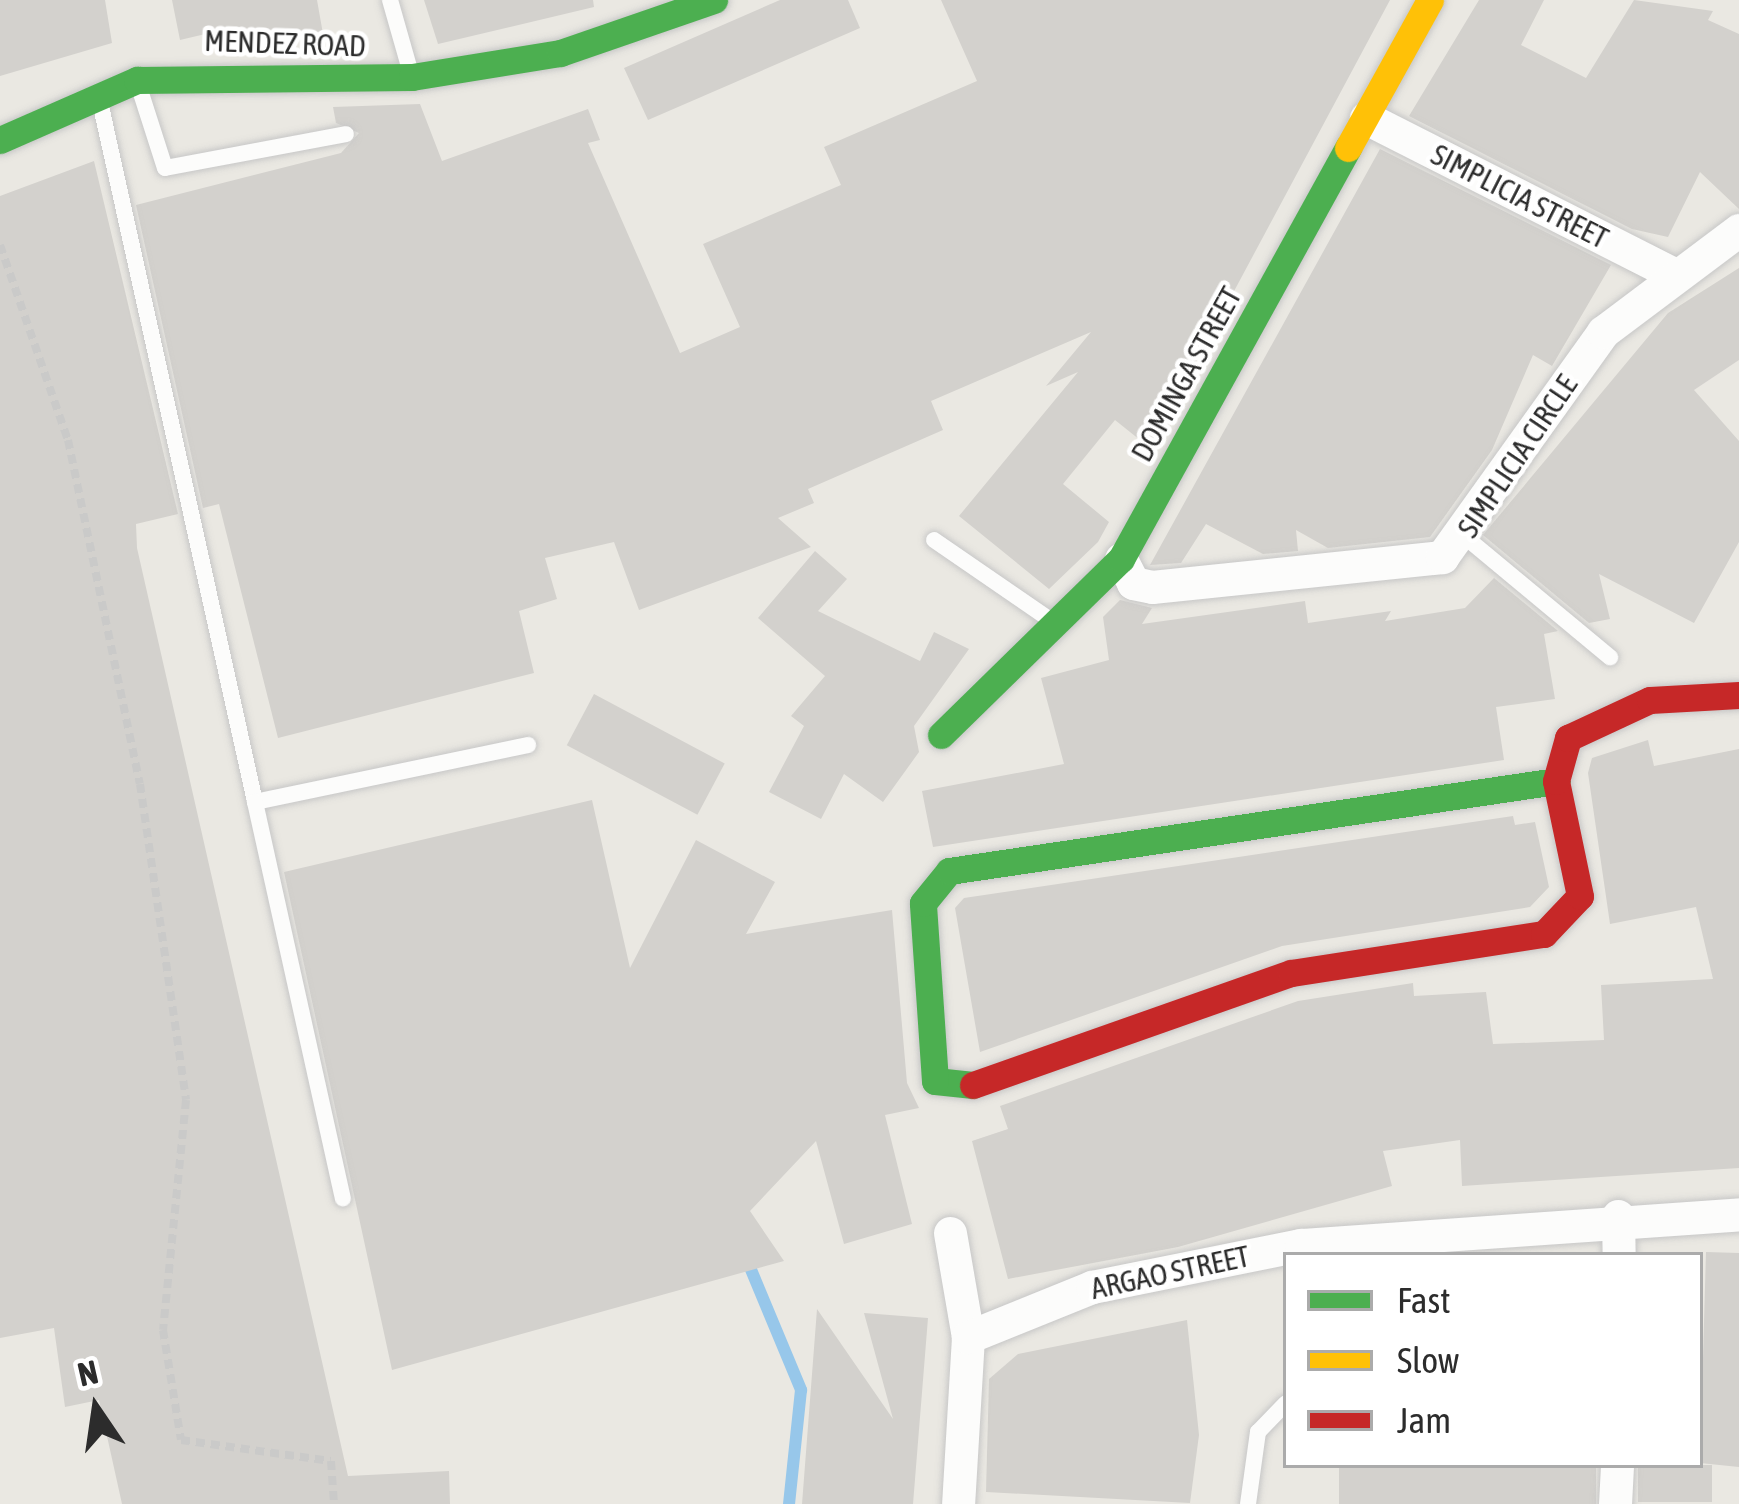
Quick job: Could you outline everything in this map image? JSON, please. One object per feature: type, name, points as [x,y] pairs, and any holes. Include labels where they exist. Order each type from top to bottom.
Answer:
[{"type":"street","name":"MENDEZ ROAD","points":[[0,140],[98,93],[137,80],[412,77],[560,53],[714,0]]},
{"type":"street","name":"DOMINGA STREET","points":[[941,735],[1052,621],[1121,559],[1430,0]]},
{"type":"street","name":"SIMPLICIA STREET","points":[[1366,118],[1674,274]]},
{"type":"street","name":"SIMPLICIA CIRCLE","points":[[1121,559],[1132,583],[1152,587],[1420,564],[1463,536],[1578,364],[1674,274],[1739,230]]},
{"type":"street","points":[[1556,781],[949,871],[923,903],[935,1082],[962,1089],[1291,973],[1544,934],[1580,896],[1556,781],[1581,727],[1650,700],[1739,695]]},
{"type":"street","name":"ARGAO STREET","points":[[1301,1250],[1618,1216],[1739,1214]]},
{"type":"street","points":[[1618,1216],[1619,1252]]},
{"type":"street","points":[[950,1233],[968,1337],[958,1504]]},
{"type":"street","name":"ARGAO STREET","points":[[968,1337],[1092,1287],[1283,1253]]},
{"type":"street","points":[[1615,1504],[1617,1468]]},
{"type":"lane","points":[[390,0],[412,77]]},
{"type":"lane","points":[[137,80],[165,168],[346,134]]},
{"type":"lane","points":[[98,93],[343,1198]]},
{"type":"lane","points":[[1463,536],[1610,657]]},
{"type":"lane","points":[[934,540],[1052,621]]},
{"type":"lane","points":[[256,802],[528,745]]},
{"type":"lane","points":[[1248,1504],[1258,1432],[1283,1406]]},
{"type":"path","points":[[0,245],[68,440],[140,784],[186,1100],[164,1330],[182,1441],[331,1461],[334,1504]]},
{"type":"building","points":[[0,0],[105,0],[112,43],[0,76]]},
{"type":"building","points":[[172,0],[317,0],[323,34],[261,47],[259,36],[218,31],[180,40]]},
{"type":"building","points":[[424,0],[593,0],[594,7],[438,44]]},
{"type":"building","points":[[780,0],[848,0],[860,28],[648,120],[624,68]]},
{"type":"building","points":[[941,0],[1390,0],[1150,448],[1115,420],[1063,484],[1109,522],[1098,542],[1049,589],[959,516],[1078,372],[1046,386],[1091,332],[931,401],[943,430],[808,489],[814,503],[778,518],[811,547],[639,610],[614,542],[545,558],[557,599],[519,611],[534,673],[278,738],[219,504],[203,508],[136,205],[341,153],[359,133],[336,123],[333,107],[420,104],[442,161],[588,109],[600,140],[588,143],[680,353],[740,327],[703,244],[841,185],[824,147],[977,81]]},
{"type":"building","points":[[1479,0],[1544,0],[1521,45],[1586,78],[1634,0],[1713,11],[1708,20],[1739,34],[1739,209],[1700,172],[1668,237],[1632,229],[1409,116]]},
{"type":"building","points":[[1380,149],[1611,265],[1552,366],[1533,355],[1492,450],[1430,537],[1328,548],[1296,530],[1298,551],[1263,554],[1206,524],[1181,563],[1150,565]]},
{"type":"building","points":[[94,161],[178,514],[136,524],[137,548],[348,1476],[449,1471],[450,1504],[122,1504],[99,1400],[65,1407],[54,1328],[0,1338],[0,196]]},
{"type":"building","points":[[1739,268],[1739,360],[1694,390],[1739,441],[1739,542],[1694,623],[1599,574],[1610,619],[1589,623],[1483,535],[1668,313]]},
{"type":"building","points":[[815,551],[847,579],[818,611],[920,661],[934,632],[969,649],[914,726],[919,752],[883,802],[844,774],[821,819],[769,792],[804,726],[791,716],[825,676],[758,618]]},
{"type":"building","points":[[1494,578],[1558,631],[1544,634],[1555,699],[1496,707],[1504,760],[933,847],[922,791],[1064,764],[1041,678],[1109,660],[1103,617],[1120,600],[1152,608],[1142,624],[1305,601],[1308,623],[1391,611],[1385,621],[1465,608]]},
{"type":"building","points":[[594,694],[725,763],[697,815],[567,745]]},
{"type":"building","points":[[1648,740],[1654,766],[1739,749],[1739,1168],[1462,1186],[1460,1140],[1383,1151],[1392,1186],[1178,1247],[1008,1279],[972,1141],[1008,1129],[1000,1106],[1298,1001],[1413,983],[1414,996],[1486,992],[1493,1044],[1604,1040],[1601,985],[1713,979],[1696,907],[1610,924],[1588,773],[1592,758]]},
{"type":"building","points":[[592,800],[630,968],[696,840],[775,882],[746,934],[892,910],[907,1083],[919,1108],[885,1115],[912,1224],[844,1244],[816,1141],[750,1211],[784,1261],[392,1370],[284,872]]},
{"type":"building","points":[[1513,816],[1515,825],[1535,822],[1549,887],[1530,907],[1282,946],[980,1052],[955,908],[964,898]]},
{"type":"building","points":[[1706,1252],[1739,1253],[1739,1467],[1703,1463]]},
{"type":"building","points":[[817,1309],[893,1419],[864,1313],[928,1318],[913,1504],[802,1504]]},
{"type":"building","points":[[1187,1320],[1199,1435],[1190,1503],[986,1492],[989,1379],[1018,1354]]},
{"type":"building","points":[[1712,1465],[1712,1502],[1638,1502],[1638,1468]]},
{"type":"building","points":[[1339,1468],[1596,1468],[1596,1504],[1339,1504]]},
{"type":"waterway","points":[[747,1260],[801,1390],[789,1504]]},
{"type":"traffic: fast","points":[[0,140],[137,80],[412,77],[560,53],[714,0]]},
{"type":"traffic: fast","points":[[941,735],[1121,559],[1348,148]]},
{"type":"traffic: fast","points":[[973,1085],[935,1081],[923,903],[949,871],[1556,781]]},
{"type":"traffic: slow","points":[[1348,148],[1430,0]]},
{"type":"traffic: jam","points":[[973,1085],[1291,973],[1544,934],[1580,896],[1556,781],[1568,738],[1650,700],[1739,695]]}]
